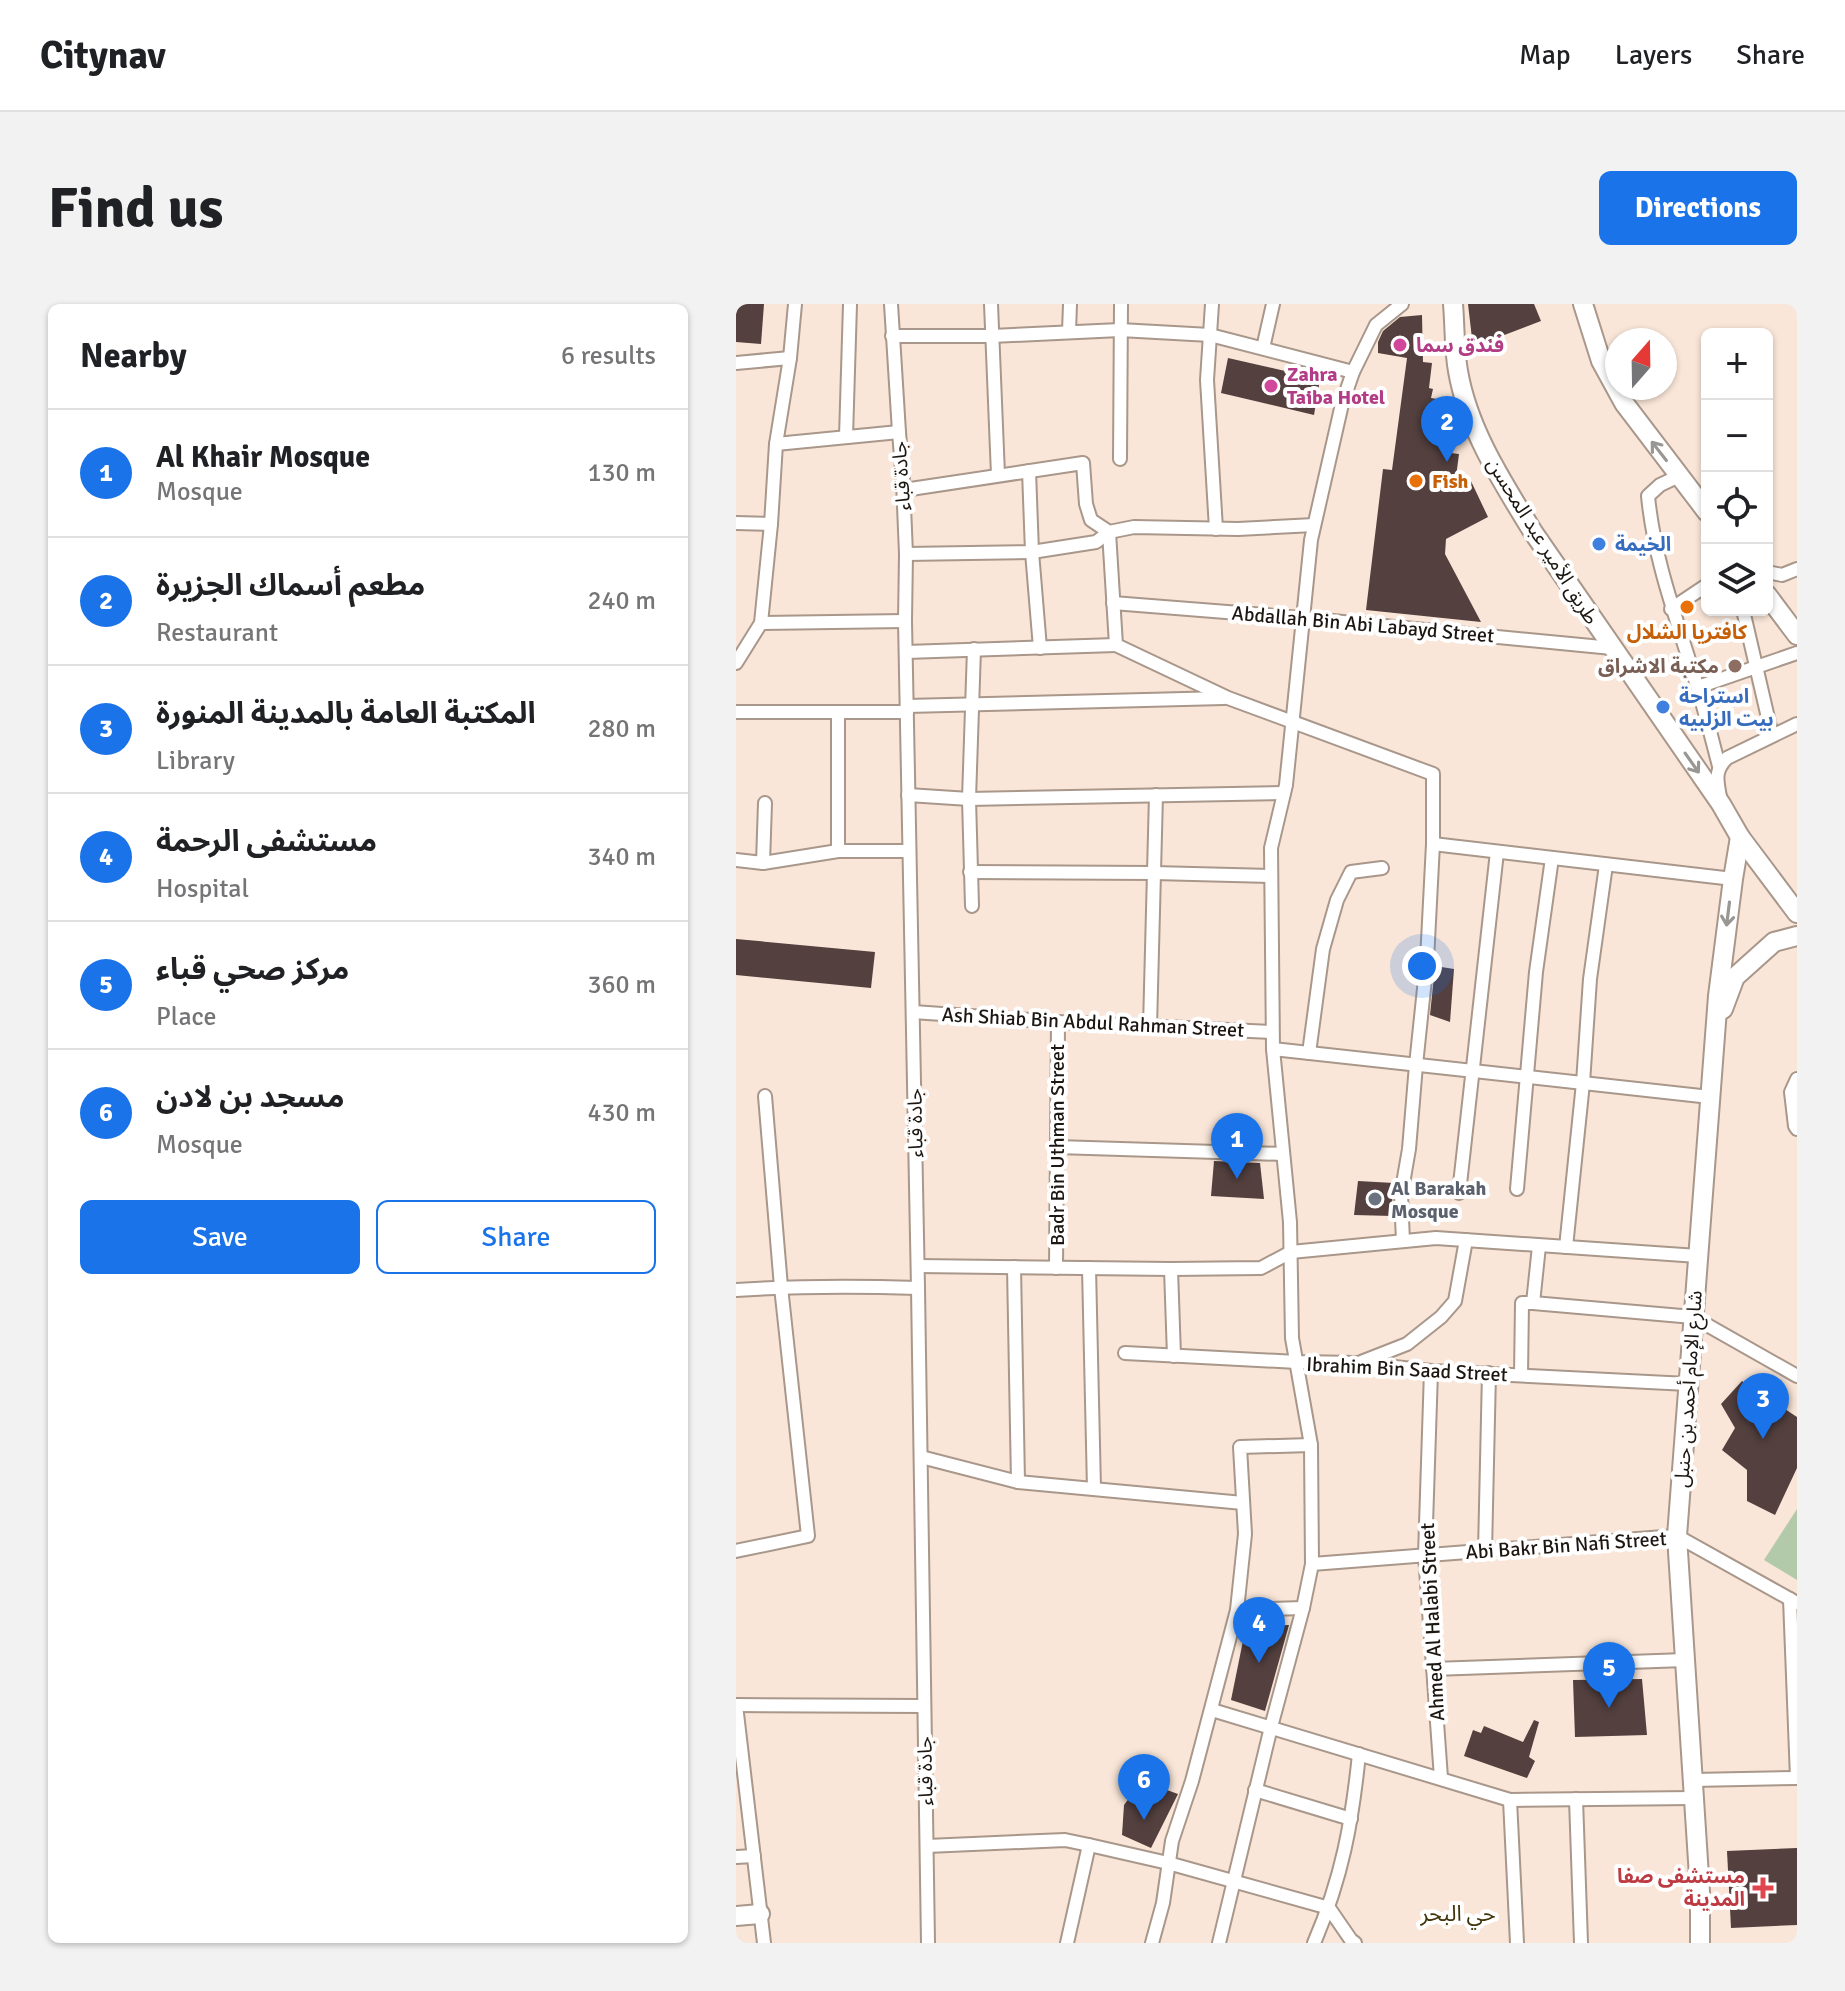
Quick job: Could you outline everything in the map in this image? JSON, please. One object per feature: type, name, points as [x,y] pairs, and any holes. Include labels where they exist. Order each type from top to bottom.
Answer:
[{"type":"main road","name":"طريق الأمير عبد المحسن","points":[[1453,304],[1458,372],[1465,403],[1487,453],[1533,532],[1721,804],[1740,837],[1797,913]]},
{"type":"main road","points":[[1583,304],[1601,361],[1624,403],[1701,504]]},
{"type":"main road","points":[[1773,603],[1797,635]]},
{"type":"main road","name":"شارع الإمام أحمد بن حنبل","points":[[1700,1943],[1700,1892],[1677,1536],[1715,1030],[1740,837]]},
{"type":"main road","points":[[1715,1030],[1735,977],[1774,942],[1797,936]]},
{"type":"main road","points":[[736,1916],[760,1914]]},
{"type":"street","points":[[736,663],[761,623],[776,444],[795,304]]},
{"type":"street","points":[[846,437],[850,304]]},
{"type":"street","name":"جادة قباء","points":[[891,304],[906,554],[928,1943]]},
{"type":"street","points":[[991,304],[998,475]]},
{"type":"street","points":[[1069,332],[1070,304]]},
{"type":"street","points":[[1120,459],[1121,304]]},
{"type":"street","points":[[1212,304],[1207,380],[1216,529]]},
{"type":"street","points":[[1263,348],[1273,304]]},
{"type":"street","points":[[1219,1943],[1312,1564],[1311,1445],[1292,1338],[1290,1222],[1272,1032],[1271,848],[1284,793],[1314,525],[1342,404],[1353,372],[1376,325],[1401,304]]},
{"type":"street","points":[[892,336],[992,336],[1120,330],[1210,335],[1353,372]]},
{"type":"street","points":[[736,363],[790,358]]},
{"type":"street","points":[[776,444],[899,432]]},
{"type":"street","points":[[904,490],[1083,463],[1086,504],[1091,520],[1109,532]]},
{"type":"street","points":[[1029,471],[1040,648]]},
{"type":"street","points":[[1679,476],[1660,485],[1648,496],[1671,609],[1698,687],[1719,766],[1717,776],[1721,804]]},
{"type":"street","points":[[736,523],[771,524]]},
{"type":"street","points":[[906,554],[1032,552],[1096,542],[1109,532],[1134,527],[1216,529],[1314,525]]},
{"type":"street","points":[[1109,532],[1116,645]]},
{"type":"street","points":[[1773,573],[1782,575],[1797,569]]},
{"type":"street","points":[[1671,609],[1701,589]]},
{"type":"street","name":"Abdallah Bin Abi Labayd Street","points":[[1113,603],[1612,648]]},
{"type":"street","points":[[1744,616],[1772,735]]},
{"type":"street","points":[[761,623],[905,621]]},
{"type":"street","points":[[906,652],[1116,645],[1228,698],[1433,774],[1427,960],[1409,1149],[1401,1195],[1403,1241]]},
{"type":"street","points":[[972,906],[969,799],[974,649]]},
{"type":"street","points":[[1698,687],[1797,653]]},
{"type":"street","points":[[736,712],[838,713],[971,704],[1228,698]]},
{"type":"street","points":[[838,713],[838,851]]},
{"type":"street","points":[[1719,766],[1727,758],[1797,724]]},
{"type":"street","points":[[908,795],[969,799],[1284,793]]},
{"type":"street","points":[[1150,1027],[1156,795]]},
{"type":"street","points":[[763,863],[765,803]]},
{"type":"street","points":[[1433,844],[1733,879]]},
{"type":"street","points":[[736,860],[763,863],[838,851],[909,851]]},
{"type":"street","points":[[1459,1193],[1497,852]]},
{"type":"street","points":[[1517,1189],[1536,972],[1552,858]]},
{"type":"street","points":[[1566,1247],[1590,979],[1606,865]]},
{"type":"street","points":[[1309,1053],[1323,949],[1337,900],[1351,872],[1382,868]]},
{"type":"street","points":[[970,872],[1271,876]]},
{"type":"street","name":"Ash Shiab Bin Abdul Rahman Street","points":[[913,1012],[1272,1032]]},
{"type":"street","name":"Badr Bin Uthman Street","points":[[1056,1268],[1058,1022]]},
{"type":"street","points":[[1273,1049],[1710,1097]]},
{"type":"street","points":[[1797,1079],[1791,1092],[1797,1129]]},
{"type":"street","points":[[736,1551],[808,1536],[781,1287],[765,1096]]},
{"type":"street","points":[[1057,1147],[1283,1154]]},
{"type":"street","points":[[918,1266],[1261,1268],[1291,1252],[1436,1238],[1698,1256]]},
{"type":"street","points":[[1358,1363],[1407,1344],[1441,1317],[1455,1301],[1466,1240]]},
{"type":"street","points":[[1533,1303],[1539,1246]]},
{"type":"street","points":[[1014,1267],[1018,1482]]},
{"type":"street","points":[[1089,1268],[1094,1489]]},
{"type":"street","points":[[1171,1269],[1174,1356]]},
{"type":"street","points":[[736,1290],[846,1286],[918,1288]]},
{"type":"street","points":[[1521,1375],[1522,1303],[1533,1303],[1693,1317],[1797,1376]]},
{"type":"street","name":"Ibrahim Bin Saad Street","points":[[1125,1353],[1358,1363],[1431,1371],[1688,1384]]},
{"type":"street","name":"Ahmed Al Halabi Street","points":[[1431,1371],[1425,1555],[1441,1778]]},
{"type":"street","points":[[1485,1551],[1489,1373]]},
{"type":"street","points":[[1152,1943],[1163,1903],[1172,1841],[1212,1710],[1237,1610],[1245,1534],[1240,1447],[1311,1445]]},
{"type":"street","points":[[921,1457],[1018,1482],[1243,1503]]},
{"type":"street","points":[[1212,1710],[1510,1800],[1576,1799],[1797,1778],[1793,1601],[1677,1536]]},
{"type":"street","name":"Abi Bakr Bin Nafi Street","points":[[1312,1564],[1677,1536]]},
{"type":"street","points":[[1237,1610],[1303,1608]]},
{"type":"street","points":[[1433,1669],[1685,1660]]},
{"type":"street","points":[[764,1943],[736,1705],[924,1706]]},
{"type":"street","points":[[1314,1943],[1329,1908],[1346,1849],[1359,1754]]},
{"type":"street","points":[[1255,1790],[1351,1819]]},
{"type":"street","points":[[1576,1799],[1581,1943]]},
{"type":"street","points":[[1510,1800],[1517,1943]]},
{"type":"street","points":[[927,1846],[1065,1840],[1089,1845],[1168,1863],[1329,1908],[1355,1943]]},
{"type":"street","points":[[1067,1943],[1089,1845]]},
{"type":"street","points":[[736,1857],[754,1856]]},
{"type":"green space","points":[[1797,1509],[1797,1580],[1764,1560]]},
{"type":"building","points":[[736,304],[764,304],[761,344],[736,342]]},
{"type":"building","points":[[1468,304],[1534,304],[1541,321],[1473,347]]},
{"type":"building","points":[[1422,315],[1423,362],[1432,363],[1429,388],[1433,389],[1431,398],[1437,399],[1435,411],[1438,411],[1437,422],[1441,422],[1439,432],[1447,433],[1445,444],[1452,446],[1451,453],[1459,454],[1456,477],[1470,479],[1488,517],[1446,539],[1445,554],[1481,622],[1366,610],[1383,469],[1392,470],[1407,358],[1378,353],[1378,342],[1383,331],[1400,317]]},
{"type":"building","name":"Zahra Taiba Hotel","points":[[1228,358],[1320,379],[1314,415],[1221,393]]},
{"type":"building","points":[[736,939],[875,952],[871,988],[736,975]]},
{"type":"building","points":[[1435,966],[1454,969],[1450,1022],[1430,1015]]},
{"type":"building","points":[[1214,1161],[1260,1163],[1264,1199],[1211,1196]]},
{"type":"building","name":"Al Barakah Mosque","points":[[1358,1181],[1394,1183],[1393,1216],[1354,1215]]},
{"type":"building","points":[[1742,1381],[1797,1417],[1797,1468],[1775,1515],[1747,1501],[1747,1470],[1722,1450],[1735,1428],[1721,1404]]},
{"type":"building","points":[[1289,1625],[1265,1711],[1231,1700],[1246,1626]]},
{"type":"building","points":[[1642,1679],[1647,1735],[1575,1737],[1573,1680]]},
{"type":"building","points":[[1534,1720],[1539,1722],[1529,1757],[1535,1761],[1527,1778],[1464,1756],[1473,1730],[1481,1733],[1484,1726],[1523,1742]]},
{"type":"building","points":[[1142,1781],[1178,1794],[1151,1848],[1122,1835],[1124,1805]]},
{"type":"building","name":"مستشفی صفا المدینة","points":[[1797,1848],[1797,1925],[1731,1928],[1727,1851]]},
{"type":"place","name":"فندق سما","points":[[1400,345]]},
{"type":"place","name":"Zahra Taiba Hotel","points":[[1271,386]]},
{"type":"place","name":"مطعم أسماك الجزيرة","points":[[1447,462]]},
{"type":"place","name":"Fish","points":[[1416,481]]},
{"type":"place","name":"الخيمة","points":[[1599,544]]},
{"type":"place","name":"كافتريا الشلال","points":[[1687,607]]},
{"type":"place","name":"مكتبة الاشراق","points":[[1735,666]]},
{"type":"place","name":"استراحة بيت الزلبيه","points":[[1663,707]]},
{"type":"place","name":"Al Khair Mosque","points":[[1237,1179]]},
{"type":"place","name":"Al Barakah Mosque","points":[[1375,1199]]},
{"type":"place","name":"المكتبة العامة بالمدينة المنورة","points":[[1763,1439]]},
{"type":"place","name":"مستشفى الرحمة","points":[[1259,1663]]},
{"type":"place","name":"مركز صحي قباء","points":[[1609,1708]]},
{"type":"place","name":"مسجد بن لادن","points":[[1144,1820]]},
{"type":"place","name":"مستشفی صفا المدینة","points":[[1763,1888]]},
{"type":"district","name":"حي البحر","points":[[1458,1913]]}]
